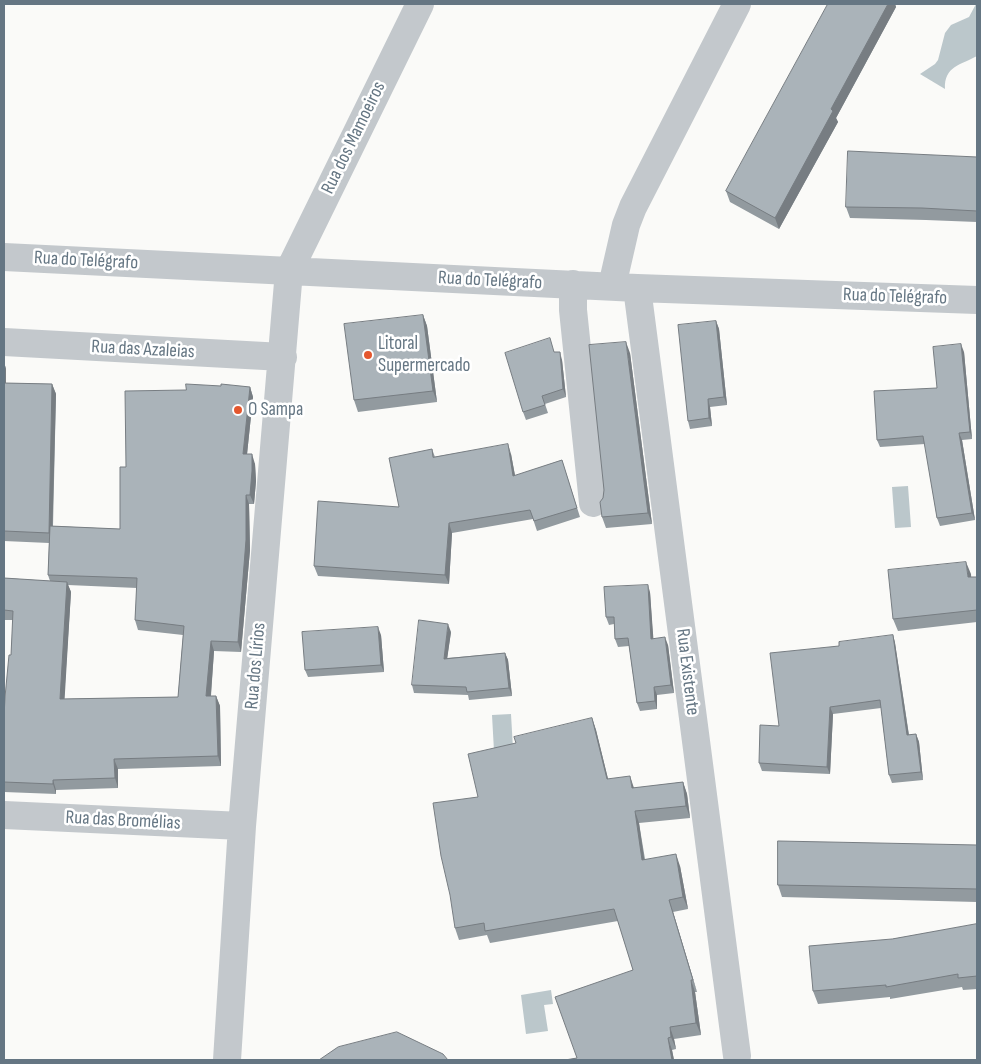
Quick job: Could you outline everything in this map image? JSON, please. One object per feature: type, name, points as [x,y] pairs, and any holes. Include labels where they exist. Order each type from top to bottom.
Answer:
[{"type":"street","name":"Rua dos Mamoeiros","points":[[289,272],[420,4]]},
{"type":"street","points":[[624,287],[626,224],[737,4]]},
{"type":"street","name":"Rua do Telégrafo","points":[[4,257],[624,287],[977,300]]},
{"type":"street","name":"Rua dos Lírios","points":[[227,1060],[242,826],[289,272]]},
{"type":"street","points":[[573,284],[573,310],[593,503]]},
{"type":"street","name":"Rua Existente","points":[[624,287],[737,1056]]},
{"type":"street","name":"Rua das Azaleias","points":[[4,342],[283,357]]},
{"type":"street","name":"Rua das Bromélias","points":[[4,815],[242,826]]},
{"type":"shaded area","points":[[976,4],[977,56],[950,71],[945,81],[945,89],[920,74],[938,60],[945,33],[951,25],[969,17]]},
{"type":"shaded area","points":[[908,486],[911,527],[895,528],[892,487]]},
{"type":"shaded area","points":[[511,714],[513,749],[494,751],[492,715]]},
{"type":"shaded area","points":[[551,990],[553,1004],[544,1005],[548,1031],[526,1034],[521,995]]},
{"type":"building","points":[[828,4],[888,4],[775,218],[726,191]]},
{"type":"building","points":[[848,151],[977,157],[977,211],[846,207]]},
{"type":"building","points":[[423,315],[433,391],[354,400],[344,324]]},
{"type":"building","points":[[716,321],[724,397],[708,399],[709,418],[688,421],[678,325]]},
{"type":"building","points":[[550,338],[554,352],[560,352],[563,389],[542,396],[545,405],[523,412],[505,353]]},
{"type":"building","points":[[626,342],[648,513],[602,517],[600,502],[603,498],[604,490],[589,345]]},
{"type":"building","points":[[961,344],[970,432],[959,433],[972,513],[937,518],[923,436],[877,440],[874,391],[937,388],[933,347]]},
{"type":"building","points":[[4,383],[52,384],[49,533],[4,531]]},
{"type":"building","points":[[186,384],[221,386],[221,384],[250,387],[243,454],[252,454],[252,471],[250,495],[246,495],[246,540],[238,642],[211,641],[206,696],[216,696],[218,756],[114,759],[115,778],[53,780],[53,784],[4,782],[5,697],[9,655],[11,655],[13,611],[4,610],[4,578],[67,582],[60,699],[178,697],[184,626],[135,620],[137,578],[48,575],[50,526],[120,529],[120,467],[126,467],[125,391],[186,390]]},
{"type":"building","points":[[508,444],[513,476],[562,460],[577,508],[534,521],[530,510],[449,523],[445,575],[314,566],[318,501],[399,507],[389,458],[432,449],[433,457]]},
{"type":"building","points":[[966,562],[968,577],[977,577],[977,610],[893,619],[888,570]]},
{"type":"building","points":[[648,585],[651,639],[665,637],[671,685],[654,687],[655,701],[637,703],[628,638],[615,639],[614,617],[606,617],[604,587]]},
{"type":"building","points":[[419,620],[448,624],[444,659],[505,653],[509,688],[467,692],[466,687],[412,685]]},
{"type":"building","points":[[378,627],[381,665],[305,670],[302,632]]},
{"type":"building","points":[[893,635],[907,735],[916,734],[921,772],[889,775],[880,700],[830,707],[827,767],[759,763],[760,725],[779,726],[770,653],[839,646],[839,642]]},
{"type":"building","points":[[592,718],[607,779],[630,776],[632,788],[683,782],[686,806],[635,811],[642,860],[676,854],[683,897],[669,900],[693,980],[691,980],[696,1023],[670,1027],[671,1037],[668,1038],[672,1060],[565,1060],[577,1058],[555,997],[633,970],[614,909],[485,931],[484,923],[455,928],[433,803],[478,797],[468,754],[516,743],[514,737]]},
{"type":"building","points":[[778,841],[977,845],[977,889],[778,885]]},
{"type":"building","points":[[977,924],[977,976],[958,978],[958,974],[886,987],[886,985],[813,991],[809,946],[892,939]]},
{"type":"building","points":[[397,1032],[443,1054],[448,1060],[319,1060],[338,1047]]},
{"type":"place","name":"Litoral Supermercado","points":[[368,355]]},
{"type":"place","name":"O Sampa","points":[[238,410]]}]
